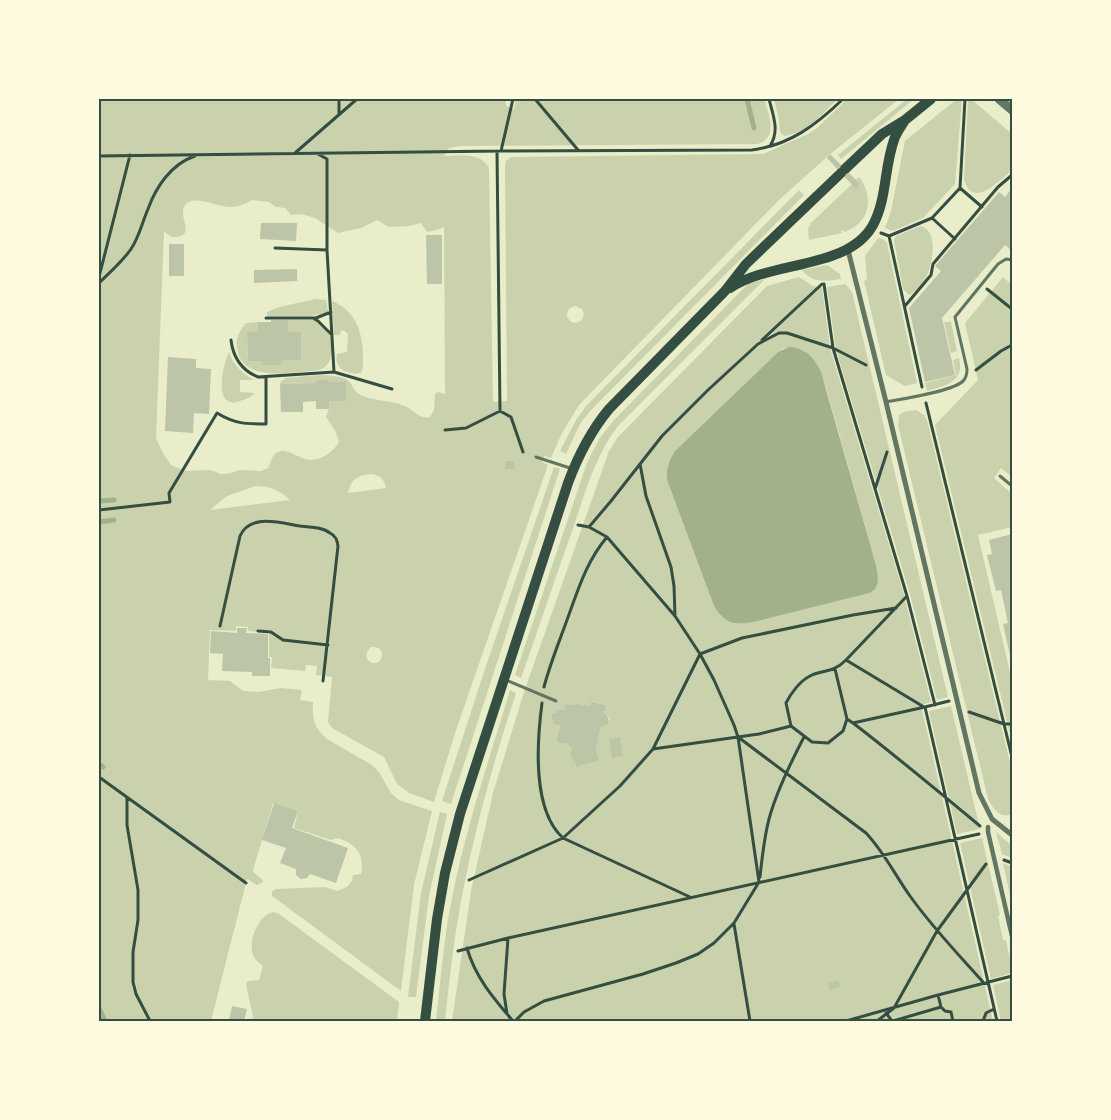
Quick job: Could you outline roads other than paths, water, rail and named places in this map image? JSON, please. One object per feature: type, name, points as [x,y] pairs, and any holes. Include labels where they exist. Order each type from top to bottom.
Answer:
[{"type":"main road","points":[[425,1021],[437,919],[445,872],[466,795],[503,679],[583,446],[598,422],[621,396],[725,292],[746,264],[882,134],[905,120],[931,99]]},
{"type":"main road","points":[[725,292],[738,283],[758,274],[824,258],[848,250],[858,244],[867,234],[878,215],[893,141],[905,120]]},
{"type":"street","points":[[999,99],[1012,110]]},
{"type":"street","points":[[848,250],[979,793],[992,818],[1012,834]]},
{"type":"street","points":[[988,829],[1012,936]]},
{"type":"lane","points":[[886,402],[958,385],[966,377],[964,353],[955,317],[998,264],[1006,259],[1012,260]]},
{"type":"lane","points":[[536,457],[574,469]]},
{"type":"lane","points":[[1000,476],[1012,486]]},
{"type":"lane","points":[[503,679],[556,701]]},
{"type":"waterway","points":[[747,99],[754,128]]},
{"type":"waterway","points":[[99,501],[114,500]]},
{"type":"waterway","points":[[99,522],[114,520]]},
{"type":"waterway","points":[[99,764],[103,767]]},
{"type":"waterway","points":[[99,1008],[105,1021]]}]
